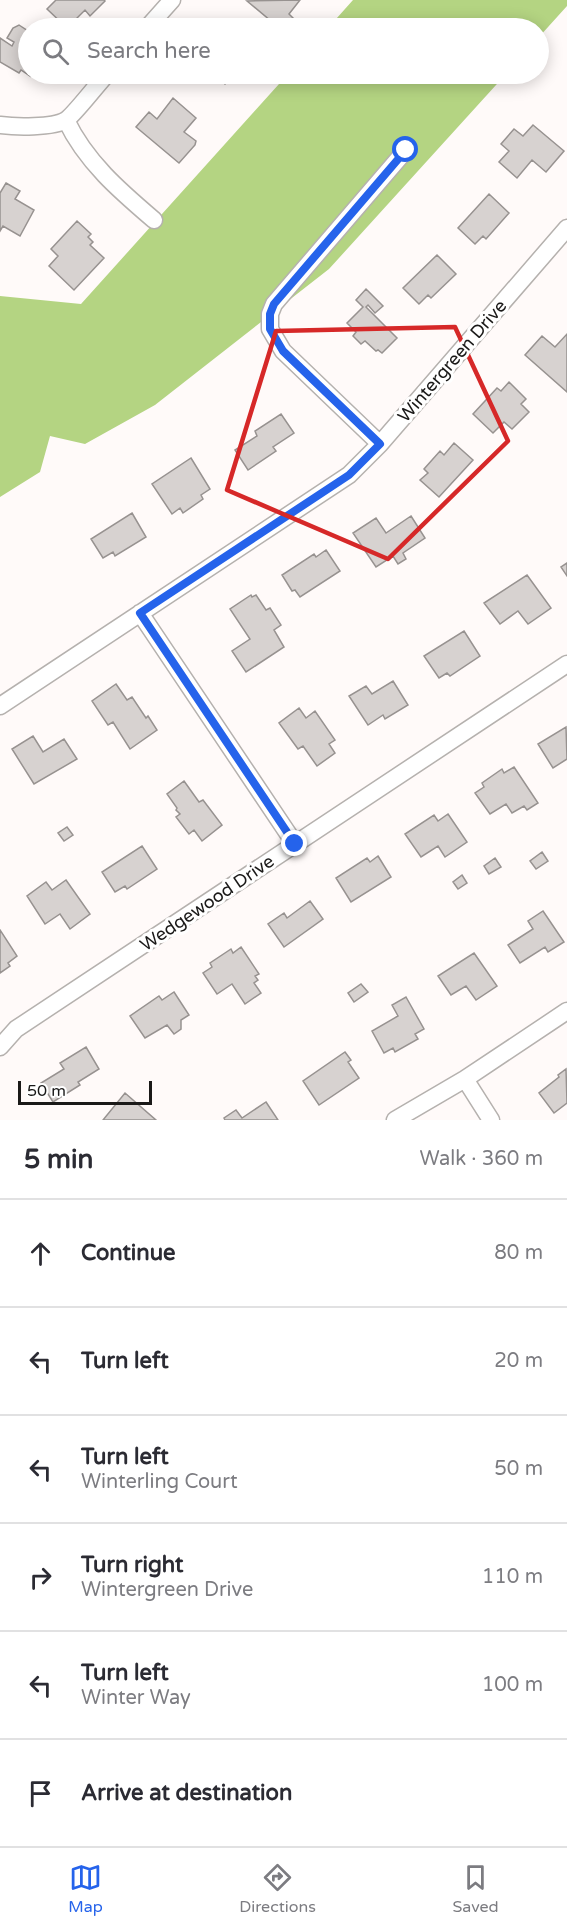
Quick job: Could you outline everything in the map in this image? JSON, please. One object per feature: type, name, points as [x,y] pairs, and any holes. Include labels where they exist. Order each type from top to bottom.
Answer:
[{"type":"street","points":[[156,18],[172,0]]},
{"type":"street","points":[[0,125],[14,127],[46,125],[66,120],[98,84]]},
{"type":"street","points":[[66,120],[75,138],[112,184],[154,220]]},
{"type":"street","points":[[380,444],[283,351],[270,329],[270,314],[274,304],[406,150]]},
{"type":"street","name":"Wintergreen Drive","points":[[0,706],[349,475],[380,444],[567,228]]},
{"type":"street","points":[[140,613],[295,844]]},
{"type":"street","name":"Wedgewood Drive","points":[[0,1047],[16,1029],[567,664]]},
{"type":"street","points":[[395,1120],[465,1079],[567,1011]]},
{"type":"street","points":[[465,1079],[491,1120]]},
{"type":"highlighted area","points":[[455,327],[508,441],[388,559],[227,490],[276,331]]},
{"type":"green space","points":[[353,0],[567,0],[567,6],[549,26],[549,18],[337,18]]},
{"type":"green space","points":[[279,84],[497,84],[329,269],[155,405],[85,444],[50,436],[40,472],[0,497],[0,296],[81,304]]},
{"type":"building","points":[[56,0],[105,1],[90,16],[85,10],[77,18],[56,18],[47,9]]},
{"type":"building","points":[[300,0],[289,14],[293,18],[267,18],[247,1]]},
{"type":"building","points":[[18,26],[18,72],[0,62],[0,38],[12,46],[14,42],[7,38],[13,28]]},
{"type":"building","points":[[173,98],[196,118],[184,132],[196,141],[195,145],[179,163],[136,127],[149,112],[157,119]]},
{"type":"building","points":[[533,125],[564,151],[546,172],[532,160],[517,178],[499,162],[509,151],[501,144],[514,129],[523,136]]},
{"type":"building","points":[[6,183],[20,191],[15,199],[34,210],[20,236],[3,226],[0,231],[0,193]]},
{"type":"building","points":[[489,194],[509,213],[486,239],[483,236],[475,244],[458,228]]},
{"type":"building","points":[[77,221],[91,234],[88,237],[93,242],[90,245],[104,258],[74,290],[49,266],[58,256],[51,249]]},
{"type":"building","points":[[437,255],[456,274],[431,298],[428,295],[419,304],[403,288]]},
{"type":"building","points":[[366,289],[383,306],[375,313],[368,305],[366,307],[397,338],[382,353],[376,351],[365,341],[361,344],[353,336],[356,332],[347,323],[363,307],[356,300]]},
{"type":"building","points":[[567,334],[567,392],[525,355],[542,336],[555,347]]},
{"type":"building","points":[[509,382],[526,399],[521,404],[529,412],[512,429],[504,422],[493,433],[473,414],[497,388],[501,391]]},
{"type":"building","points":[[281,414],[294,433],[273,447],[276,451],[248,470],[235,450],[257,436],[255,431]]},
{"type":"building","points":[[454,443],[473,460],[439,497],[420,480],[428,473],[424,469],[440,451],[444,455]]},
{"type":"building","points":[[191,458],[210,489],[201,495],[203,499],[183,513],[180,508],[172,514],[152,484]]},
{"type":"building","points":[[132,513],[146,537],[115,556],[113,552],[103,558],[91,539]]},
{"type":"building","points":[[411,516],[425,538],[403,553],[406,559],[398,564],[393,556],[376,567],[353,533],[376,518],[386,533]]},
{"type":"building","points":[[326,550],[340,571],[300,597],[295,590],[292,591],[282,575],[314,554],[316,557]]},
{"type":"building","points":[[567,563],[567,576],[561,567]]},
{"type":"building","points":[[527,575],[551,608],[528,624],[518,611],[500,624],[484,603]]},
{"type":"building","points":[[251,595],[252,597],[256,595],[266,610],[270,608],[281,625],[274,630],[284,647],[246,672],[232,651],[250,639],[230,609]]},
{"type":"building","points":[[464,631],[480,656],[450,676],[447,673],[439,678],[424,656]]},
{"type":"building","points":[[393,681],[408,705],[385,719],[383,715],[368,725],[349,696],[366,686],[372,694]]},
{"type":"building","points":[[116,684],[127,700],[132,697],[157,730],[130,749],[113,722],[108,725],[92,701]]},
{"type":"building","points":[[299,708],[306,718],[315,711],[335,740],[329,744],[335,753],[317,766],[303,746],[298,749],[279,723]]},
{"type":"building","points":[[566,727],[567,759],[553,768],[538,744]]},
{"type":"building","points":[[33,736],[43,752],[64,739],[77,759],[34,784],[12,749]]},
{"type":"building","points":[[514,767],[538,803],[527,810],[524,806],[512,813],[506,804],[490,814],[475,793],[484,787],[482,783],[502,769],[504,773]]},
{"type":"building","points":[[184,781],[199,802],[203,800],[222,825],[202,841],[194,830],[189,834],[176,817],[180,814],[167,794]]},
{"type":"building","points":[[448,814],[467,842],[445,857],[438,846],[421,857],[405,834],[434,815],[438,821]]},
{"type":"building","points":[[67,827],[73,835],[64,841],[58,833]]},
{"type":"building","points":[[142,846],[157,869],[127,889],[125,886],[115,892],[102,872]]},
{"type":"building","points":[[542,852],[548,861],[536,869],[530,861]]},
{"type":"building","points":[[378,856],[391,877],[351,902],[336,878],[367,858],[370,862]]},
{"type":"building","points":[[495,858],[501,867],[489,874],[484,866]]},
{"type":"building","points":[[462,875],[467,883],[458,889],[453,882]]},
{"type":"building","points":[[66,880],[90,914],[70,929],[60,914],[45,924],[27,896],[46,882],[52,890]]},
{"type":"building","points":[[310,901],[323,919],[284,947],[268,924],[284,913],[287,918]]},
{"type":"building","points":[[543,911],[564,942],[548,952],[545,947],[520,963],[508,945],[533,929],[528,921]]},
{"type":"building","points":[[0,930],[17,956],[8,963],[10,966],[0,973]]},
{"type":"building","points":[[241,947],[259,974],[255,976],[258,980],[254,983],[261,993],[245,1004],[232,984],[217,994],[203,973],[212,967],[210,963],[231,949],[233,953]]},
{"type":"building","points":[[474,953],[497,986],[476,1000],[466,986],[451,995],[438,976]]},
{"type":"building","points":[[361,984],[368,992],[354,1002],[348,993]]},
{"type":"building","points":[[174,992],[189,1015],[181,1020],[181,1029],[174,1034],[167,1025],[145,1038],[130,1016],[159,996],[162,1000]]},
{"type":"building","points":[[406,997],[424,1029],[415,1034],[418,1039],[395,1052],[393,1048],[384,1053],[372,1031],[398,1016],[392,1005]]},
{"type":"building","points":[[86,1047],[99,1069],[78,1082],[80,1085],[53,1102],[41,1083],[64,1069],[60,1063]]},
{"type":"building","points":[[345,1052],[351,1060],[348,1062],[359,1078],[319,1105],[303,1081]]},
{"type":"building","points":[[566,1069],[567,1103],[554,1113],[539,1093]]},
{"type":"building","points":[[125,1093],[156,1120],[103,1120]]},
{"type":"building","points":[[266,1102],[278,1120],[225,1120],[224,1118],[236,1110],[242,1118]]},
{"type":"route","points":[[295,844],[140,613],[349,475],[380,444],[283,351],[270,329],[270,314],[274,304],[406,150]]}]
